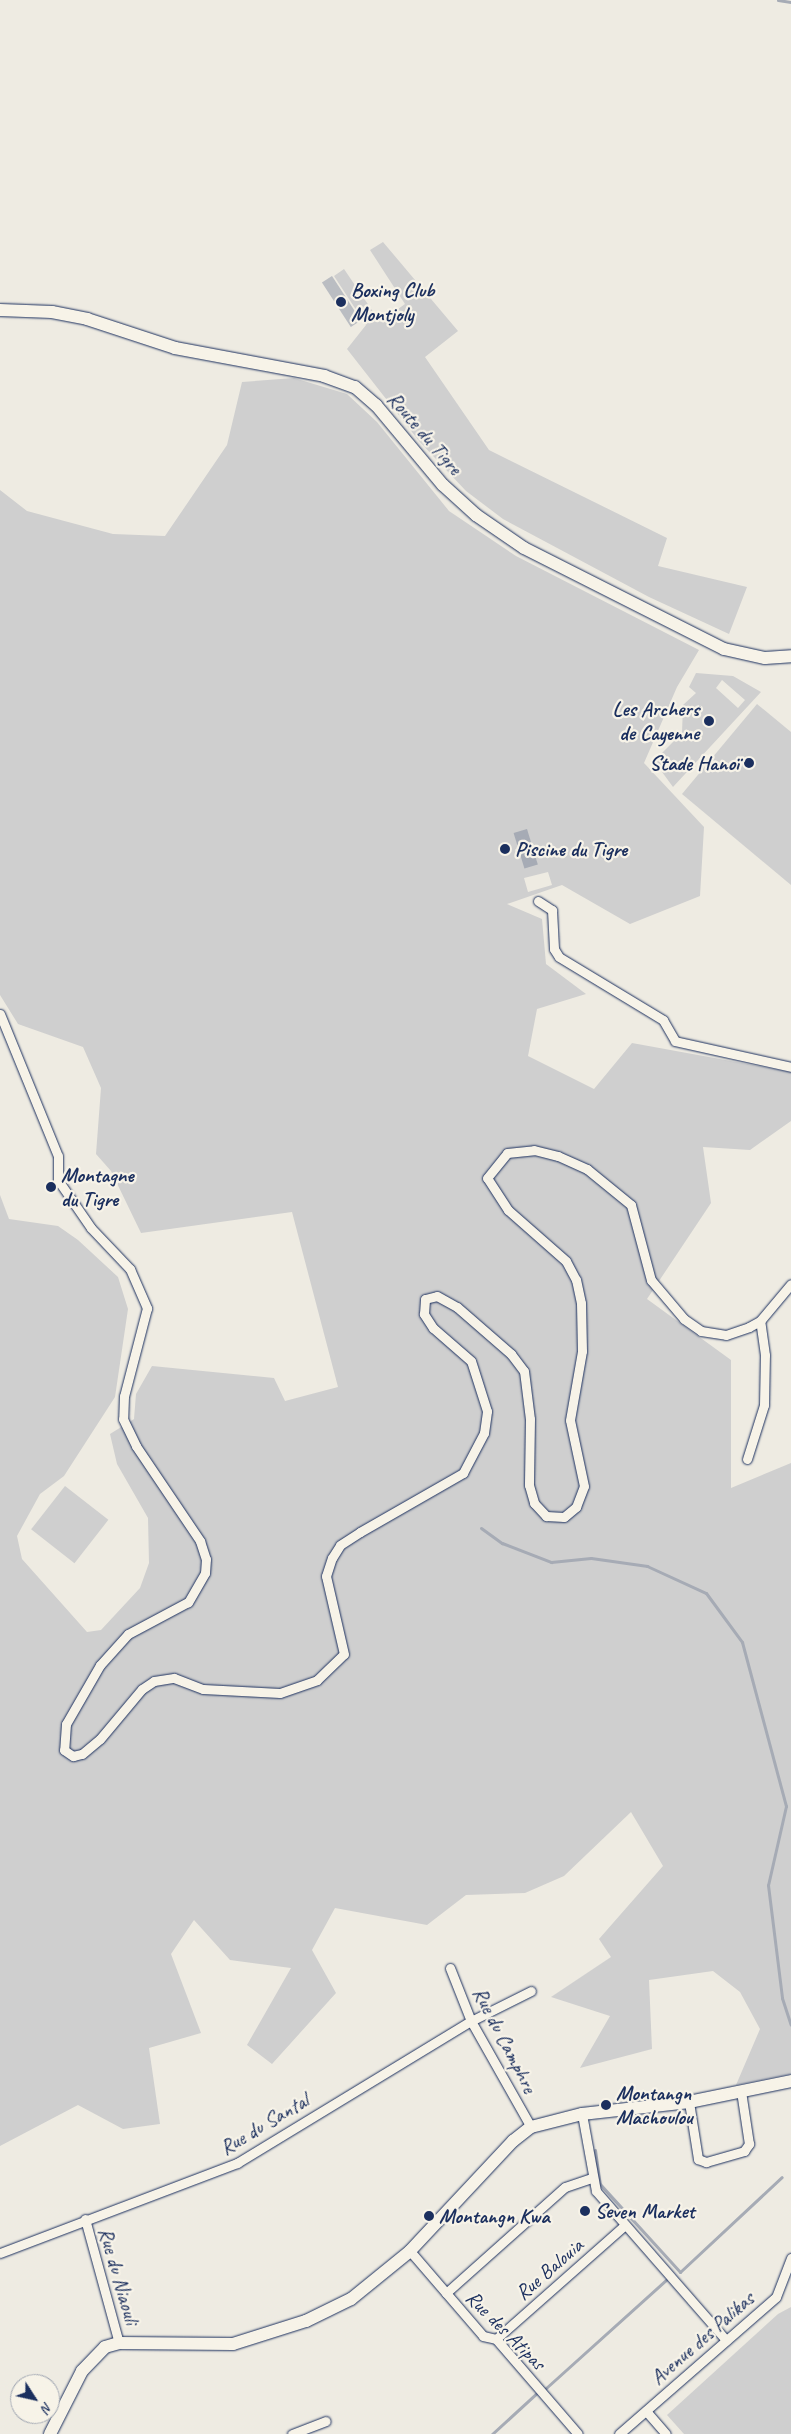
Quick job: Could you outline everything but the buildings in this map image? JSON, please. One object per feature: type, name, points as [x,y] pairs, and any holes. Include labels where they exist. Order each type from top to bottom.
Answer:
[{"type":"main road","name":"Route du Tigre","points":[[0,310],[52,312],[87,319],[175,348],[324,376],[355,387],[376,405],[443,485],[476,515],[524,548],[724,649],[765,658],[791,656]]},
{"type":"main road","points":[[50,2434],[89,2361],[105,2347],[119,2343],[233,2344],[306,2321],[351,2299],[410,2251],[513,2141],[531,2127],[582,2114],[689,2102],[791,2080]]},
{"type":"street","points":[[538,901],[552,910],[553,943],[559,957],[663,1020],[675,1041],[791,1067]]},
{"type":"street","points":[[0,1014],[58,1156],[58,1180],[91,1228],[130,1269],[147,1308],[124,1396],[123,1418],[136,1446],[200,1541],[206,1559],[205,1573],[188,1602],[128,1634],[100,1665],[66,1724],[64,1750],[73,1756],[82,1754],[100,1740],[142,1689],[154,1681],[174,1678],[204,1689],[280,1693],[317,1680],[344,1654],[326,1576],[332,1558],[340,1546],[360,1532],[463,1473],[484,1433],[487,1411],[471,1361],[433,1328],[424,1314],[425,1299],[437,1296],[457,1307],[511,1354],[524,1371],[530,1419],[529,1485],[534,1503],[546,1516],[564,1517],[576,1507],[584,1486],[570,1420],[582,1351],[581,1303],[576,1280],[566,1261],[508,1210],[487,1178],[506,1153],[534,1150],[558,1156],[587,1168],[632,1205],[647,1271],[664,1298],[702,1331],[726,1335],[760,1321],[791,1284]]},
{"type":"street","points":[[746,1459],[764,1405],[765,1355],[760,1321]]},
{"type":"street","name":"Rue du Camphre","points":[[450,1968],[471,2020],[531,2127]]},
{"type":"street","name":"Rue du Santal","points":[[0,2253],[85,2219],[238,2163],[471,2020],[531,1991]]},
{"type":"street","points":[[689,2102],[698,2159],[706,2162],[744,2151],[749,2144],[741,2091]]},
{"type":"street","points":[[582,2114],[591,2178],[596,2191],[726,2340]]},
{"type":"street","points":[[446,2293],[565,2187],[591,2178]]},
{"type":"street","name":"Rue du Niaouli","points":[[85,2219],[119,2343]]},
{"type":"street","name":"Rue Balouia","points":[[496,2339],[625,2225]]},
{"type":"street","name":"Rue des Atipas","points":[[410,2251],[483,2336],[496,2339],[578,2434]]},
{"type":"street","name":"Avenue des Palikas","points":[[619,2434],[776,2296],[791,2258]]},
{"type":"street","points":[[646,2411],[666,2434]]},
{"type":"street","points":[[292,2434],[326,2421]]},
{"type":"shaded area","points":[[383,242],[458,331],[425,357],[489,450],[667,538],[658,566],[747,587],[729,634],[649,597],[503,519],[466,491],[419,441],[347,349],[366,325],[334,276],[344,269],[380,322],[405,304],[370,250]]},
{"type":"shaded area","points":[[294,378],[347,394],[377,422],[449,511],[516,556],[699,650],[677,687],[644,763],[704,827],[700,896],[630,924],[562,885],[507,904],[542,919],[546,964],[586,994],[537,1009],[528,1056],[594,1089],[632,1043],[791,1072],[791,1121],[750,1150],[703,1147],[711,1203],[647,1299],[731,1360],[731,1488],[791,1463],[791,2074],[736,2085],[760,2029],[740,1992],[713,1971],[649,1980],[652,2049],[580,2068],[610,2016],[551,1997],[611,1957],[599,1939],[663,1866],[631,1812],[564,1876],[525,1893],[466,1895],[427,1925],[335,1908],[312,1950],[336,1993],[272,2064],[247,2045],[291,1968],[230,1960],[194,1920],[171,1954],[201,2033],[149,2048],[160,2124],[123,2129],[78,2105],[0,2146],[0,1195],[9,1219],[58,1226],[78,1240],[118,1277],[128,1309],[115,1397],[64,1476],[40,1494],[17,1536],[22,1559],[87,1632],[101,1630],[140,1588],[149,1563],[148,1518],[117,1464],[110,1434],[134,1419],[136,1394],[152,1366],[274,1378],[285,1401],[338,1387],[292,1212],[141,1233],[111,1171],[96,1154],[101,1088],[83,1047],[18,1024],[0,995],[0,490],[27,511],[113,534],[165,536],[227,445],[242,382]],"holes":[[[548,872],[552,885],[528,892],[524,878]]]},
{"type":"shaded area","name":"Les Archers de Cayenne","points":[[696,673],[733,676],[761,692],[673,787],[654,761],[682,733],[683,705],[696,693],[689,687]],"holes":[[[722,680],[745,700],[738,708],[716,688]]]},
{"type":"shaded area","name":"Stade Hanoï","points":[[757,704],[791,732],[791,885],[682,794]]},
{"type":"shaded area","points":[[527,829],[538,864],[524,868],[514,833]]},
{"type":"shaded area","points":[[65,1486],[108,1520],[74,1563],[31,1529]]},
{"type":"shaded area","points":[[791,2307],[791,2434],[684,2434],[667,2415],[778,2314]]},
{"type":"waterway","points":[[778,0],[791,2]]},
{"type":"waterway","points":[[481,1528],[502,1543],[551,1562],[591,1558],[647,1566],[706,1593],[742,1642],[786,1806],[768,1885],[782,1998],[791,2025]]},
{"type":"waterway","points":[[595,2150],[600,2184],[680,2272],[782,2177]]},
{"type":"waterway","points":[[546,2388],[667,2279]]},
{"type":"waterway","points":[[492,2434],[538,2392]]},
{"type":"place","name":"Boxing Club Montjoly","points":[[341,302]]},
{"type":"place","name":"Les Archers de Cayenne","points":[[709,721]]},
{"type":"place","name":"Stade Hanoï","points":[[749,763]]},
{"type":"place","name":"Piscine du Tigre","points":[[505,849]]},
{"type":"place","name":"Montagne du Tigre","points":[[51,1187]]},
{"type":"place","name":"Montangn Machoulou","points":[[606,2105]]},
{"type":"place","name":"Seven Market","points":[[585,2211]]},
{"type":"place","name":"Montangn Kwa","points":[[429,2216]]}]
